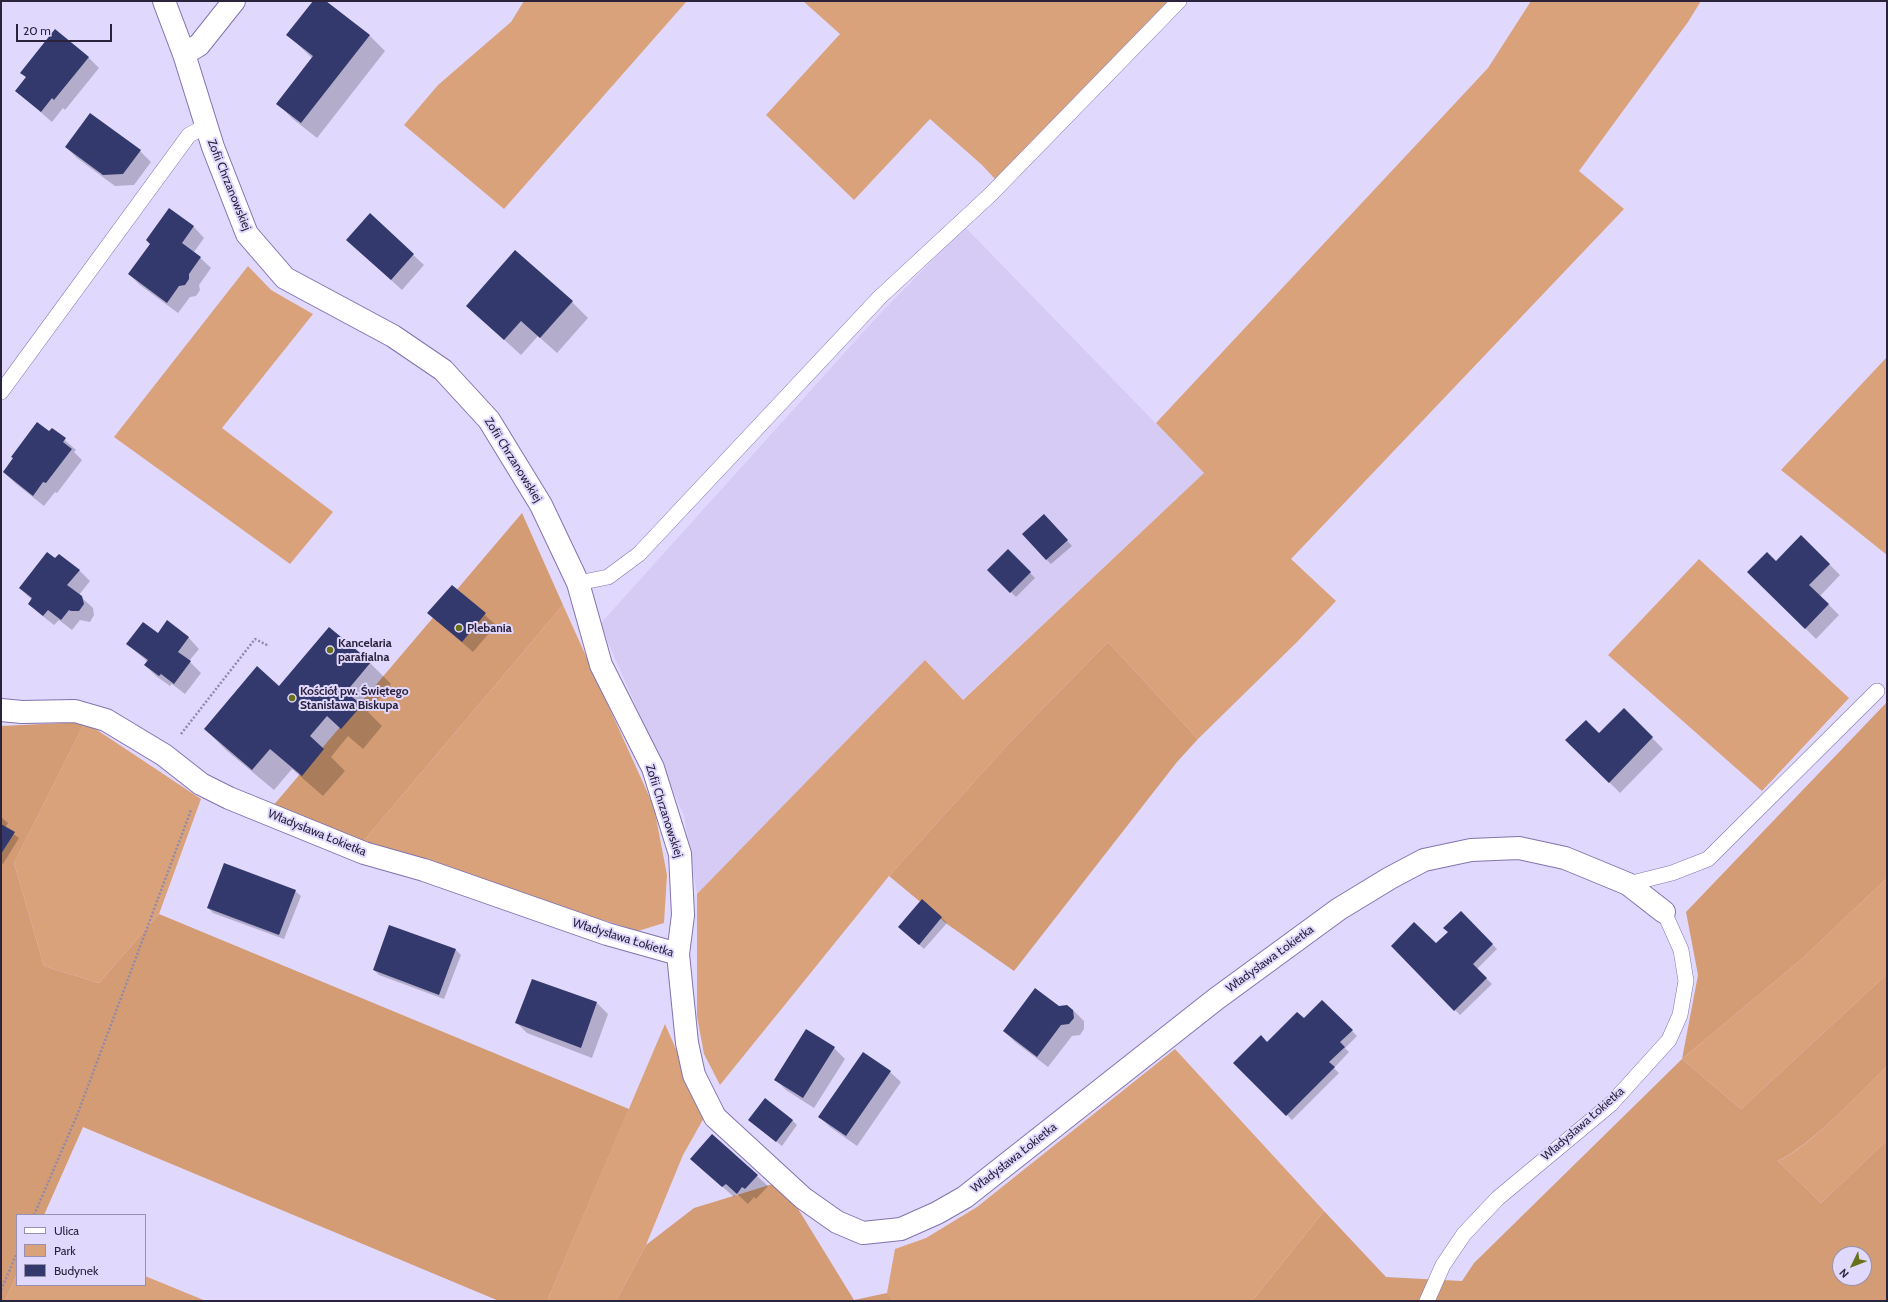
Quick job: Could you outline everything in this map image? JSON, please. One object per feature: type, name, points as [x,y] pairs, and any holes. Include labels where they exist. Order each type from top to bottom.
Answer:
[{"type":"street","name":"Zofii Chrzanowskiej","points":[[164,1],[184,54],[213,147],[247,234],[285,278],[393,336],[443,370],[489,420],[541,504],[578,583],[601,665],[653,768],[680,854],[683,915],[678,954]]},
{"type":"street","points":[[184,54],[199,45],[234,1]]},
{"type":"street","name":"Władysława Łokietka","points":[[1,710],[22,712],[76,711],[106,720],[164,755],[201,784],[229,798],[364,853],[424,870],[607,934],[678,954],[687,1043],[694,1075],[715,1117],[803,1198],[837,1222],[863,1233],[901,1229],[937,1213],[965,1197],[1236,985],[1339,909],[1390,878],[1424,860],[1471,850],[1519,848],[1565,858],[1628,884],[1664,912]]},
{"type":"lane","points":[[578,583],[608,577],[639,554],[880,297],[990,195],[1179,1]]},
{"type":"lane","points":[[1,392],[189,135],[206,126]]},
{"type":"lane","points":[[1628,884],[1672,873],[1708,859],[1877,691]]},
{"type":"lane","name":"Władysława Łokietka","points":[[1427,1301],[1443,1265],[1469,1229],[1498,1198],[1611,1104],[1669,1040],[1680,1015],[1686,982],[1681,950],[1664,912]]},
{"type":"path","points":[[164,755],[255,639],[269,646]]},
{"type":"path","points":[[34,1214],[78,1113],[201,784]]},
{"type":"path","points":[[1,1290],[16,1255]]},
{"type":"shaded area","points":[[965,227],[1204,473],[962,700],[925,660],[697,894],[684,816],[600,624],[876,318]]},
{"type":"shaded area","points":[[522,513],[563,605],[361,844],[272,807]]},
{"type":"shaded area","points":[[1108,642],[1198,739],[1177,762],[1014,971],[947,924],[889,876],[1010,742]]},
{"type":"shaded area","points":[[1887,702],[1887,878],[1803,958],[1682,1059],[1698,975],[1686,912]]},
{"type":"shaded area","points":[[85,722],[14,863],[44,966],[99,983],[159,914],[629,1109],[547,1301],[499,1301],[83,1127],[44,1214],[16,1214],[16,1276],[5,1301],[1,1301],[1,726]]},
{"type":"shaded area","points":[[1887,974],[1887,1066],[1820,1131],[1792,1153],[1778,1161],[1821,1203],[1887,1140],[1887,1301],[1252,1301],[1324,1211],[1386,1277],[1462,1281],[1474,1263],[1682,1059],[1741,1109]]},
{"type":"shaded area","points":[[776,1183],[792,1199],[854,1300],[887,1293],[894,1301],[616,1301],[646,1245],[694,1208]]},
{"type":"green space","points":[[524,1],[687,1],[504,209],[404,125],[438,85],[511,22]]},
{"type":"green space","points":[[803,1],[1168,1],[995,179],[982,165],[930,119],[854,200],[766,115],[840,34]]},
{"type":"green space","points":[[1531,1],[1701,1],[1688,22],[1579,171],[1624,209],[1291,559],[1336,601],[1297,642],[1198,739],[1108,642],[1010,742],[889,876],[720,1085],[704,1054],[697,1016],[697,894],[925,660],[963,700],[1204,473],[1156,423],[1488,68]]},
{"type":"green space","points":[[248,266],[271,290],[313,314],[222,428],[333,512],[290,564],[114,437]]},
{"type":"green space","points":[[1887,357],[1887,555],[1781,470]]},
{"type":"green space","points":[[1699,559],[1849,698],[1762,791],[1608,655]]},
{"type":"green space","points":[[563,605],[654,807],[667,875],[664,923],[638,931],[361,844]]},
{"type":"green space","points":[[85,722],[201,799],[159,914],[99,983],[44,966],[14,863]]},
{"type":"green space","points":[[1887,878],[1887,974],[1741,1109],[1682,1059],[1803,958]]},
{"type":"green space","points":[[665,1024],[705,1116],[683,1155],[646,1245],[616,1301],[547,1301]]},
{"type":"green space","points":[[1175,1049],[1324,1211],[1252,1301],[894,1301],[887,1293],[895,1249],[926,1238],[977,1207]]},
{"type":"green space","points":[[1887,1066],[1887,1140],[1821,1203],[1778,1161],[1806,1143],[1835,1118]]},
{"type":"green space","points":[[16,1276],[16,1286],[146,1286],[146,1276],[206,1301],[5,1301]]},
{"type":"building","points":[[313,1],[326,1],[370,35],[301,123],[276,104],[313,56],[286,35]]},
{"type":"building","points":[[55,29],[89,57],[54,100],[52,98],[41,112],[15,91],[26,77],[20,73]]},
{"type":"building","points":[[90,113],[141,150],[123,174],[103,175],[65,147]]},
{"type":"building","points":[[169,208],[194,226],[182,243],[201,257],[189,274],[189,279],[185,285],[179,286],[167,303],[128,274],[150,244],[146,240]]},
{"type":"building","points":[[370,213],[414,254],[391,280],[346,240]]},
{"type":"building","points":[[515,250],[573,301],[540,338],[521,321],[504,340],[466,306]]},
{"type":"building","points":[[37,422],[49,431],[52,428],[66,438],[63,442],[72,449],[46,483],[43,482],[33,496],[3,472],[13,458],[11,457]]},
{"type":"building","points":[[1044,514],[1068,540],[1046,560],[1022,534]]},
{"type":"building","points":[[1801,535],[1830,564],[1809,585],[1829,604],[1805,629],[1747,572],[1767,552],[1776,561]]},
{"type":"building","points":[[1008,549],[1031,572],[1010,593],[987,570]]},
{"type":"building","points":[[47,552],[55,558],[59,554],[80,570],[67,585],[82,596],[84,604],[79,611],[69,610],[61,620],[48,610],[43,616],[28,604],[32,598],[19,588]]},
{"type":"building","name":"Plebania","points":[[452,585],[486,613],[462,642],[427,613]]},
{"type":"building","points":[[167,620],[189,637],[178,652],[191,661],[174,684],[161,674],[159,676],[144,665],[148,660],[126,644],[143,622],[158,633]]},
{"type":"building","name":"Kościół pw. Świętego Stanisława Biskupa","points":[[329,627],[371,662],[346,692],[362,705],[341,729],[327,716],[310,736],[324,749],[302,776],[270,749],[252,770],[204,729],[257,666],[279,686]]},
{"type":"building","points":[[1624,708],[1653,737],[1609,783],[1565,740],[1586,720],[1599,733]]},
{"type":"building","points":[[1,824],[15,832],[1,854]]},
{"type":"building","points":[[224,863],[296,890],[279,935],[207,908]]},
{"type":"building","points":[[922,899],[942,917],[919,945],[898,927]]},
{"type":"building","points":[[1461,911],[1493,944],[1473,964],[1487,978],[1454,1011],[1391,946],[1414,922],[1436,943],[1448,932],[1443,928]]},
{"type":"building","points":[[389,925],[456,949],[439,995],[373,970]]},
{"type":"building","points":[[532,979],[597,1002],[581,1048],[515,1023]]},
{"type":"building","points":[[1035,988],[1059,1006],[1067,1005],[1073,1010],[1074,1018],[1069,1024],[1061,1025],[1037,1057],[1003,1031]]},
{"type":"building","points":[[1322,1000],[1353,1030],[1340,1042],[1345,1047],[1329,1062],[1335,1067],[1286,1116],[1233,1063],[1261,1035],[1267,1042],[1297,1012],[1304,1018]]},
{"type":"building","points":[[806,1029],[835,1047],[803,1098],[774,1080]]},
{"type":"building","points":[[863,1052],[891,1071],[846,1136],[818,1117]]},
{"type":"building","points":[[765,1098],[793,1120],[776,1142],[748,1120]]},
{"type":"building","points":[[712,1134],[758,1175],[745,1189],[742,1187],[737,1194],[726,1184],[722,1187],[690,1159]]},
{"type":"place","name":"Plebania","points":[[459,628]]},
{"type":"place","name":"Kancelaria parafialna","points":[[330,650]]},
{"type":"place","name":"Kościół pw. Świętego Stanisława Biskupa","points":[[292,698]]}]
